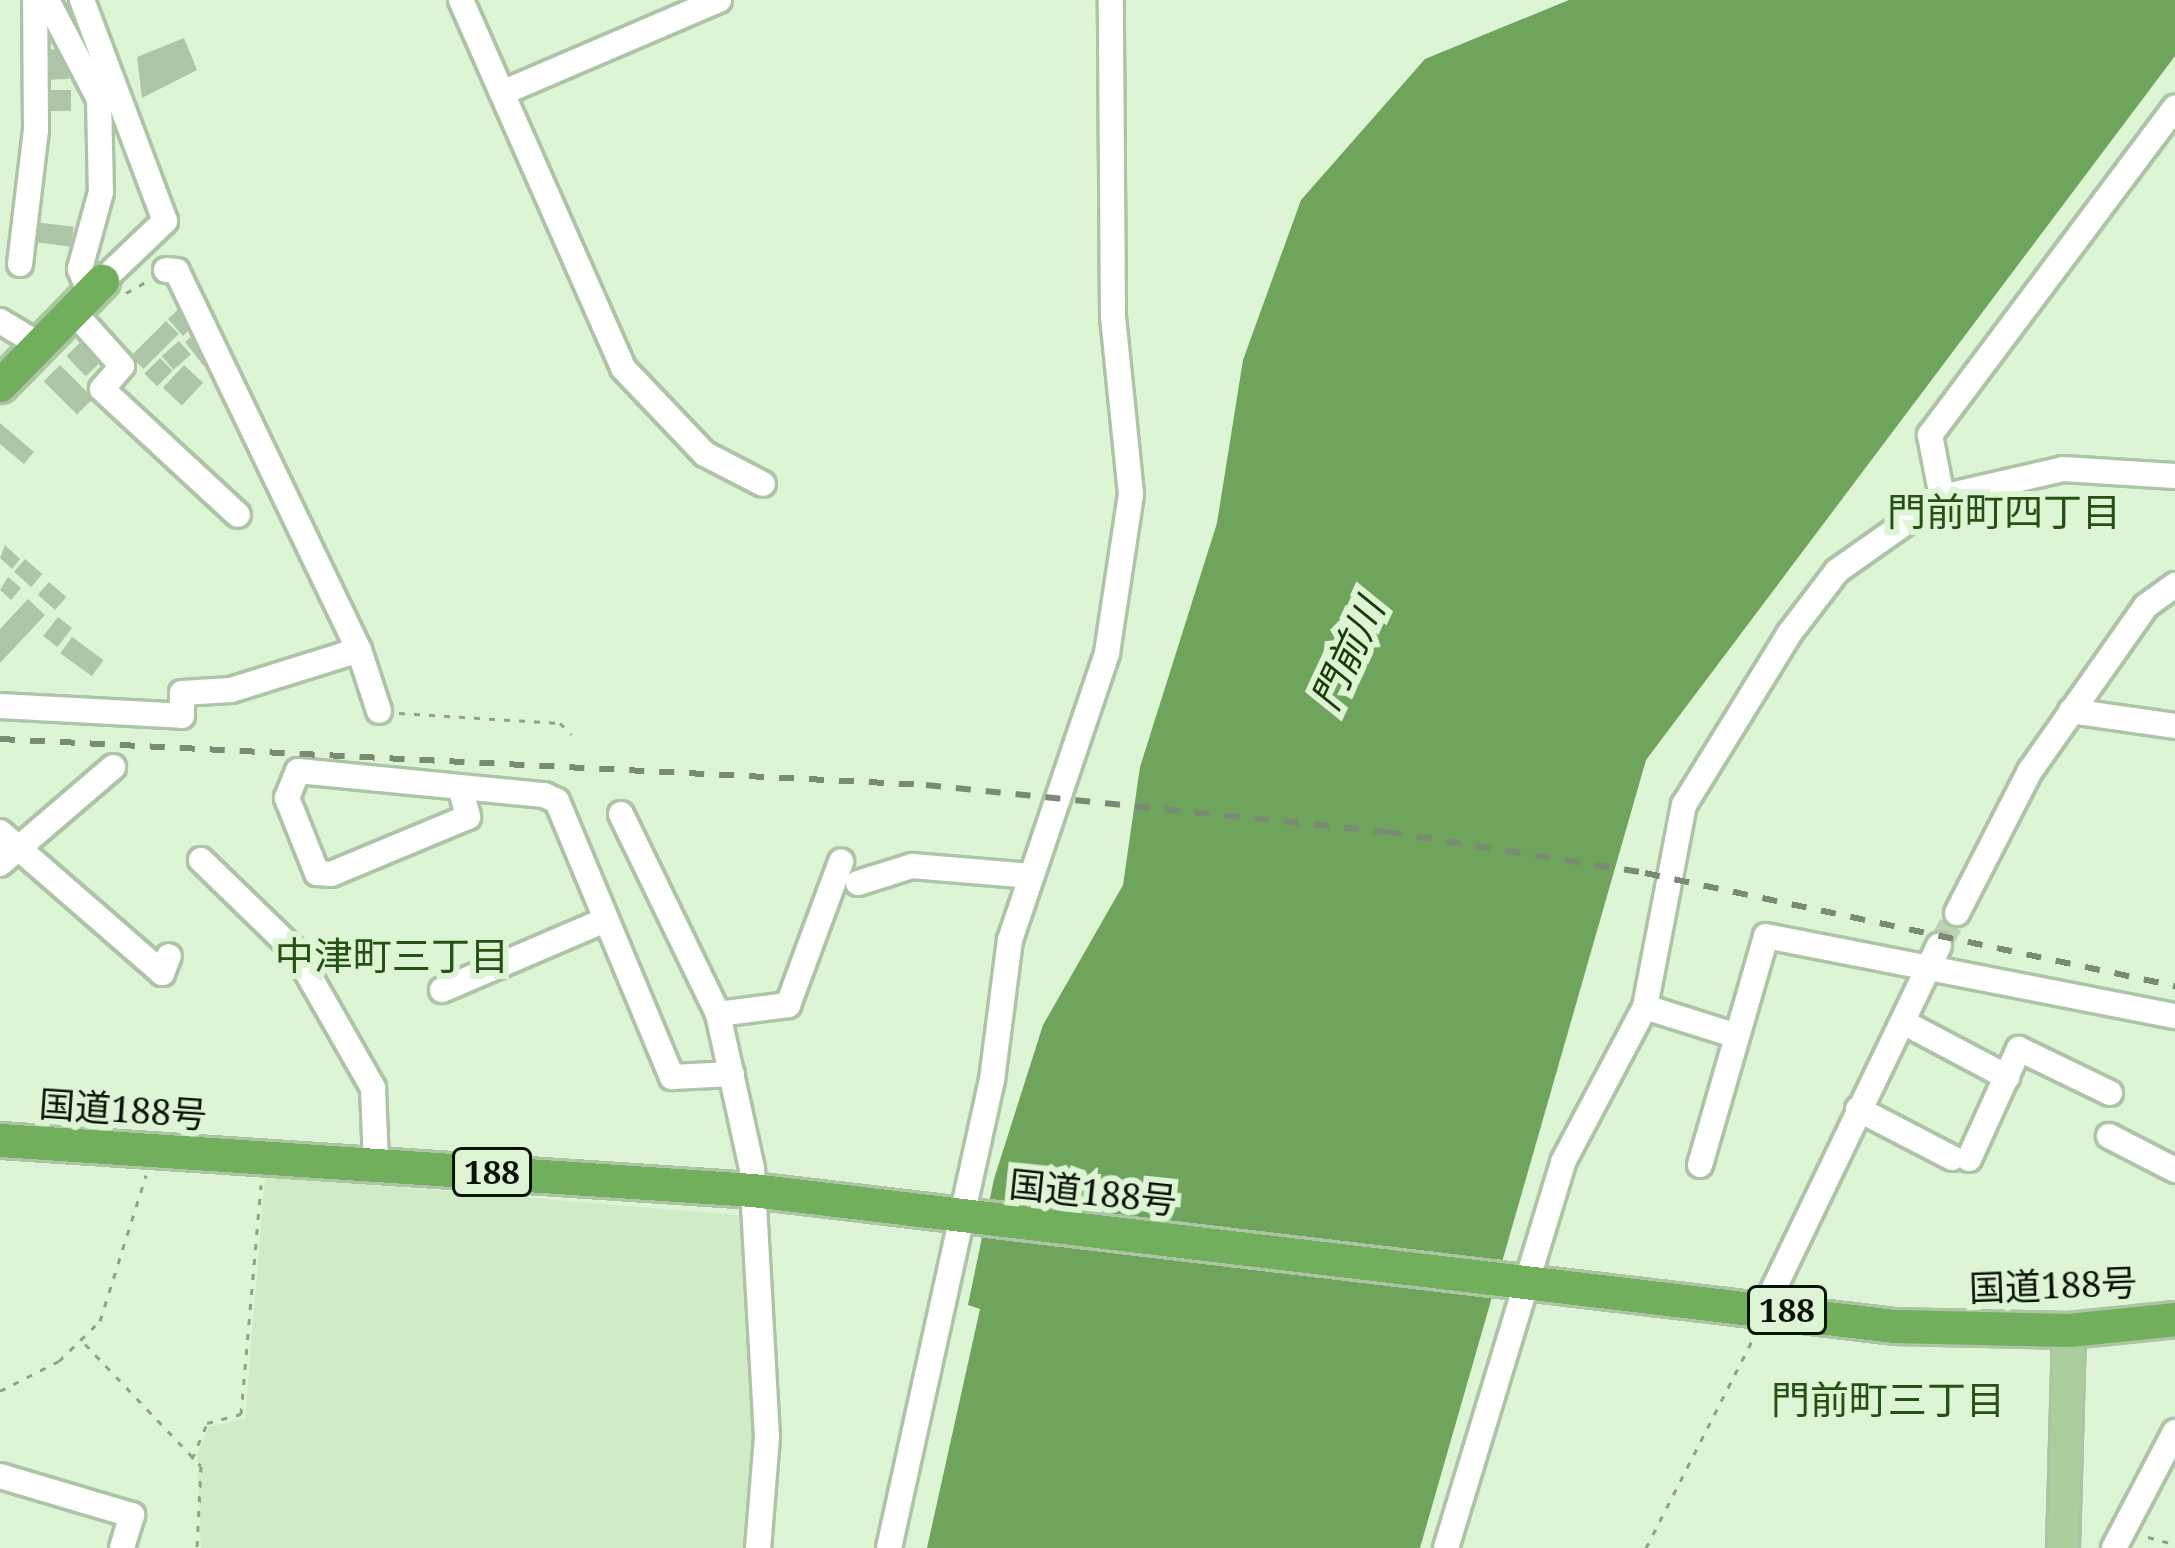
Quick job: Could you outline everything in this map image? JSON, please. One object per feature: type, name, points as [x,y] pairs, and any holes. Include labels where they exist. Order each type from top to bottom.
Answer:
[{"type":"highway","points":[[0,385],[87,294]]},
{"type":"highway","name":"国道188号","points":[[0,1140],[752,1190],[1765,1307],[1894,1326],[2069,1330],[2175,1318]]},
{"type":"main road","points":[[2063,1548],[2069,1330]]},
{"type":"street","points":[[20,264],[36,130],[34,0]]},
{"type":"street","points":[[47,0],[99,99],[100,192],[80,268],[87,294],[122,366],[102,389],[238,515]]},
{"type":"street","points":[[82,0],[165,221],[87,294]]},
{"type":"street","points":[[461,0],[623,368],[705,454],[763,484]]},
{"type":"street","points":[[502,93],[719,0]]},
{"type":"street","points":[[889,1548],[971,1217],[1032,876],[1107,653],[1131,494],[1113,318],[1111,0]]},
{"type":"street","points":[[1942,497],[1930,435],[2175,108]]},
{"type":"street","points":[[166,270],[178,271],[359,650],[379,711]]},
{"type":"street","points":[[0,321],[38,344]]},
{"type":"street","points":[[1446,1548],[1517,1278],[1563,1162],[1645,1007],[1675,834],[1706,764],[1837,572],[1942,497],[2063,469],[2175,476]]},
{"type":"street","points":[[1958,913],[2071,711],[2146,606],[2175,585]]},
{"type":"street","points":[[2146,606],[2175,610]]},
{"type":"street","points":[[0,706],[182,716],[182,693],[231,690],[359,650]]},
{"type":"street","points":[[2071,711],[2175,726]]},
{"type":"street","points":[[113,767],[6,849],[162,974],[169,956]]},
{"type":"street","points":[[461,790],[468,817],[332,874],[317,873],[287,798],[298,772],[461,790],[557,801],[672,1077],[732,1074]]},
{"type":"street","points":[[621,814],[718,1014],[732,1074],[752,1190],[767,1437],[758,1548]]},
{"type":"street","points":[[201,860],[307,971],[373,1088],[376,1164]]},
{"type":"street","points":[[718,1014],[788,1005],[842,862]]},
{"type":"street","points":[[858,883],[912,866],[1032,876]]},
{"type":"street","points":[[442,990],[605,920]]},
{"type":"street","points":[[1700,1165],[1766,936],[1934,957],[2175,1016]]},
{"type":"street","points":[[1765,1307],[1934,957]]},
{"type":"street","points":[[1645,1007],[1737,1036]]},
{"type":"street","points":[[1903,1022],[2007,1077]]},
{"type":"street","points":[[1858,1109],[1960,1159],[2019,1049],[2110,1093]]},
{"type":"street","points":[[2108,1136],[2175,1170]]},
{"type":"street","points":[[2117,1539],[2175,1432]]},
{"type":"street","points":[[0,1476],[132,1515],[122,1548]]},
{"type":"path","points":[[379,711],[560,723],[571,734]]},
{"type":"path","points":[[0,1391],[84,1342],[115,1283],[149,1150]]},
{"type":"path","points":[[197,1548],[192,1459],[207,1423],[241,1414],[264,1157]]},
{"type":"path","points":[[1646,1548],[1765,1307]]},
{"type":"path","points":[[84,1342],[192,1459]]},
{"type":"path","points":[[2117,1539],[2175,1544]]},
{"type":"shaded area","points":[[265,1176],[748,1216],[759,1427],[747,1548],[201,1548],[197,1454],[209,1427],[245,1418]]},
{"type":"water","name":"門前川","points":[[1569,0],[2175,0],[2175,56],[1646,760],[1420,1548],[927,1548],[980,1309],[968,1305],[994,1179],[1043,1025],[1123,885],[1140,767],[1217,523],[1243,360],[1301,200],[1425,59]]},
{"type":"building","points":[[184,38],[197,70],[142,98],[137,57]]},
{"type":"building","points":[[68,49],[69,79],[45,80],[44,50]]},
{"type":"building","points":[[45,90],[71,90],[71,111],[45,111]]},
{"type":"building","points":[[34,222],[74,227],[71,247],[32,242]]},
{"type":"building","points":[[184,304],[195,324],[183,336],[168,319]]},
{"type":"building","points":[[166,321],[179,334],[143,369],[131,356]]},
{"type":"building","points":[[197,332],[214,359],[204,366],[185,342]]},
{"type":"building","points":[[85,338],[104,358],[86,376],[66,356]]},
{"type":"building","points":[[179,341],[191,355],[173,370],[162,356]]},
{"type":"building","points":[[160,358],[173,371],[157,386],[144,374]]},
{"type":"building","points":[[60,365],[93,398],[77,414],[44,381]]},
{"type":"building","points":[[184,365],[203,383],[182,405],[163,388]]},
{"type":"building","points":[[0,423],[34,452],[24,464],[0,444]]},
{"type":"building","points":[[5,545],[20,559],[12,569],[0,558]]},
{"type":"building","points":[[25,559],[42,574],[31,587],[14,572]]},
{"type":"building","points":[[8,577],[21,588],[11,600],[0,590]]},
{"type":"building","points":[[49,582],[66,597],[55,610],[38,595]]},
{"type":"building","points":[[28,599],[45,615],[0,663],[0,629]]},
{"type":"building","points":[[58,617],[72,628],[57,647],[43,636]]},
{"type":"building","points":[[72,637],[104,660],[92,676],[60,653]]},
{"type":"tunnel","points":[[1939,946],[1957,913]]},
{"type":"railway","points":[[0,739],[926,785],[1387,832],[1645,873],[2175,986]]},
{"type":"district","name":"門前町四丁目","points":[[2004,511]]},
{"type":"district","name":"中津町三丁目","points":[[392,955]]},
{"type":"district","name":"門前町三丁目","points":[[1888,1399]]}]
